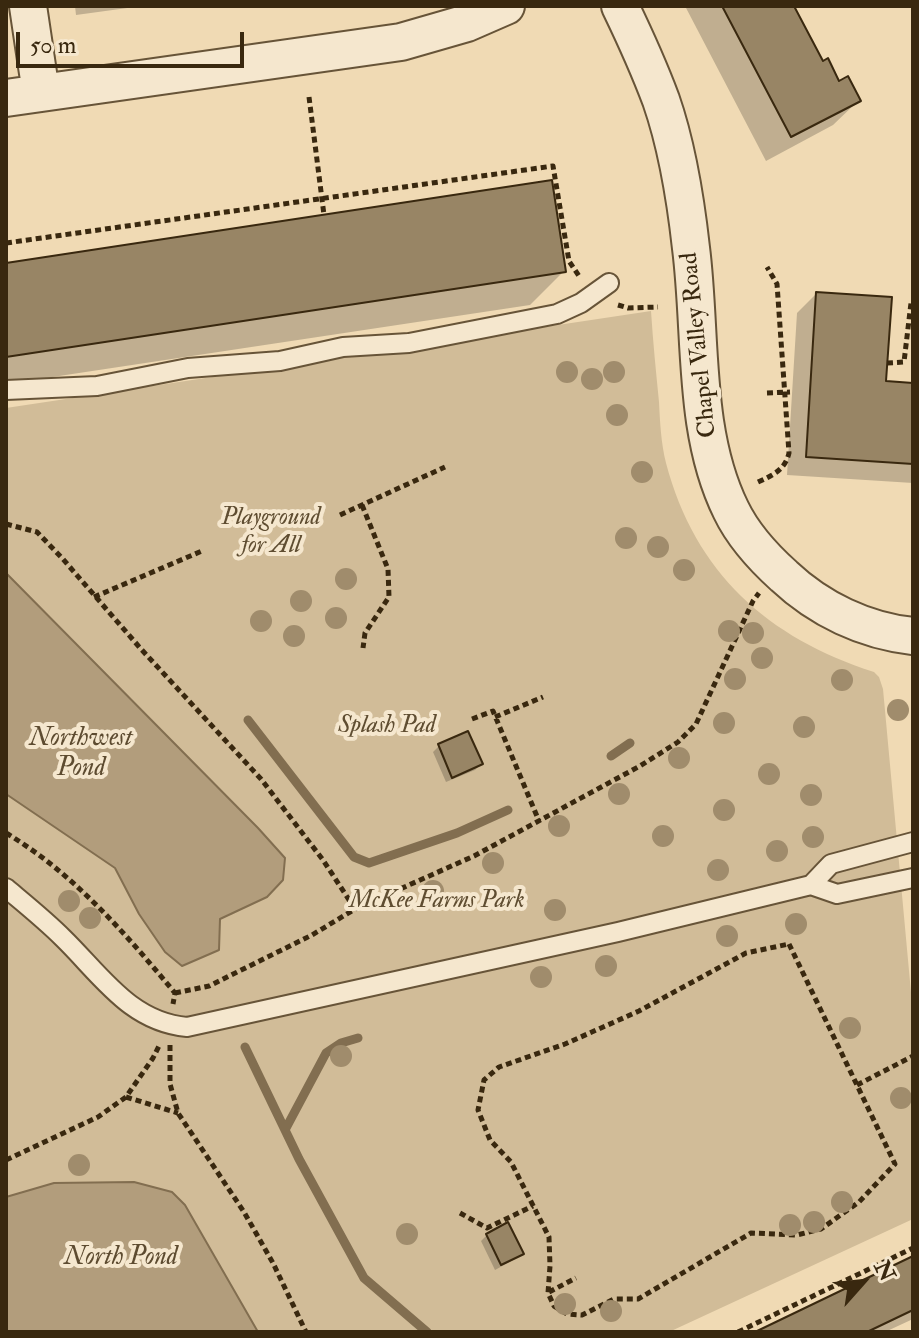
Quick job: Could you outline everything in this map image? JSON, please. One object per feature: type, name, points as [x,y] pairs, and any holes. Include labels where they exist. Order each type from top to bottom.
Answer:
[{"type":"street","points":[[28,6],[24,95],[401,42],[467,23],[506,6]]},
{"type":"street","name":"Chapel Valley Road","points":[[620,6],[662,103],[676,160],[691,249],[705,424],[718,480],[732,512],[752,542],[798,590],[852,620],[891,634],[913,636]]},
{"type":"lane","points":[[6,390],[97,386],[188,368],[280,361],[343,347],[409,343],[557,314],[581,303],[602,288]]},
{"type":"lane","points":[[6,888],[63,937],[100,978],[138,1011],[170,1025],[187,1027],[618,932],[811,885],[831,864],[913,842]]},
{"type":"lane","points":[[811,885],[837,894],[913,878]]},
{"type":"path","points":[[309,97],[324,215]]},
{"type":"path","points":[[6,243],[553,166],[569,261],[580,279],[602,288],[610,303],[628,308],[658,307]]},
{"type":"path","points":[[758,482],[779,471],[787,462],[789,453],[788,392],[777,284],[767,267]]},
{"type":"path","points":[[887,363],[904,362],[913,303]]},
{"type":"path","points":[[767,393],[788,392]]},
{"type":"path","points":[[340,515],[445,467]]},
{"type":"path","points":[[362,505],[388,569],[389,597],[365,633],[363,648]]},
{"type":"path","points":[[6,524],[37,532],[261,779],[323,860],[355,909]]},
{"type":"path","points":[[94,597],[202,551]]},
{"type":"path","points":[[6,833],[71,879],[175,993],[209,986],[298,943],[355,909],[474,856],[640,766],[678,742],[696,724],[753,601],[778,570]]},
{"type":"path","points":[[495,717],[543,697]]},
{"type":"path","points":[[472,719],[493,711],[539,821]]},
{"type":"path","points":[[789,944],[857,1085],[895,1164],[859,1202],[821,1229],[797,1235],[751,1233],[638,1299],[614,1299],[582,1315],[567,1314],[554,1306],[548,1293],[549,1237],[511,1162],[490,1140],[478,1110],[484,1080],[499,1067],[565,1044],[639,1011],[746,953],[789,944]]},
{"type":"path","points":[[6,1160],[98,1117],[126,1097],[153,1058],[170,1025]]},
{"type":"path","points":[[170,1025],[170,1084],[178,1113],[244,1212],[306,1332]]},
{"type":"path","points":[[857,1085],[913,1056]]},
{"type":"path","points":[[126,1097],[178,1113]]},
{"type":"path","points":[[460,1213],[487,1228],[533,1206]]},
{"type":"path","points":[[738,1332],[913,1248]]},
{"type":"path","points":[[548,1293],[576,1278]]},
{"type":"green space","name":"McKee Farms Park","points":[[651,311],[664,455],[679,502],[696,537],[717,569],[741,596],[769,620],[836,658],[874,672],[883,689],[913,1014],[913,1219],[669,1332],[6,1332],[6,408]]},
{"type":"water","name":"Northwest Pond","points":[[6,573],[285,858],[283,880],[267,897],[220,919],[219,950],[182,966],[165,952],[139,914],[115,868],[6,794]]},
{"type":"water","name":"North Pond","points":[[134,1182],[172,1192],[185,1205],[258,1332],[6,1332],[6,1197],[54,1183]]},
{"type":"building","points":[[722,6],[794,6],[823,61],[828,58],[839,81],[848,76],[861,101],[791,137]]},
{"type":"building","points":[[552,180],[566,272],[6,357],[6,263]]},
{"type":"building","points":[[816,292],[892,297],[886,381],[913,383],[913,464],[806,457]]},
{"type":"building","points":[[468,731],[483,764],[452,778],[438,744]]},
{"type":"building","points":[[508,1222],[524,1254],[501,1265],[486,1234]]},
{"type":"building","points":[[913,1256],[913,1310],[867,1332],[755,1332]]},
{"type":"waterway","points":[[248,720],[354,857],[369,863],[457,833],[508,810]]},
{"type":"waterway","points":[[611,756],[630,743]]},
{"type":"waterway","points":[[285,1130],[326,1053],[341,1043],[358,1038]]},
{"type":"waterway","points":[[245,1047],[299,1159],[364,1278],[427,1332]]},
{"type":"park label","name":"Playground for All","points":[[271,533]]},
{"type":"park label","name":"Splash Pad","points":[[387,727]]}]
